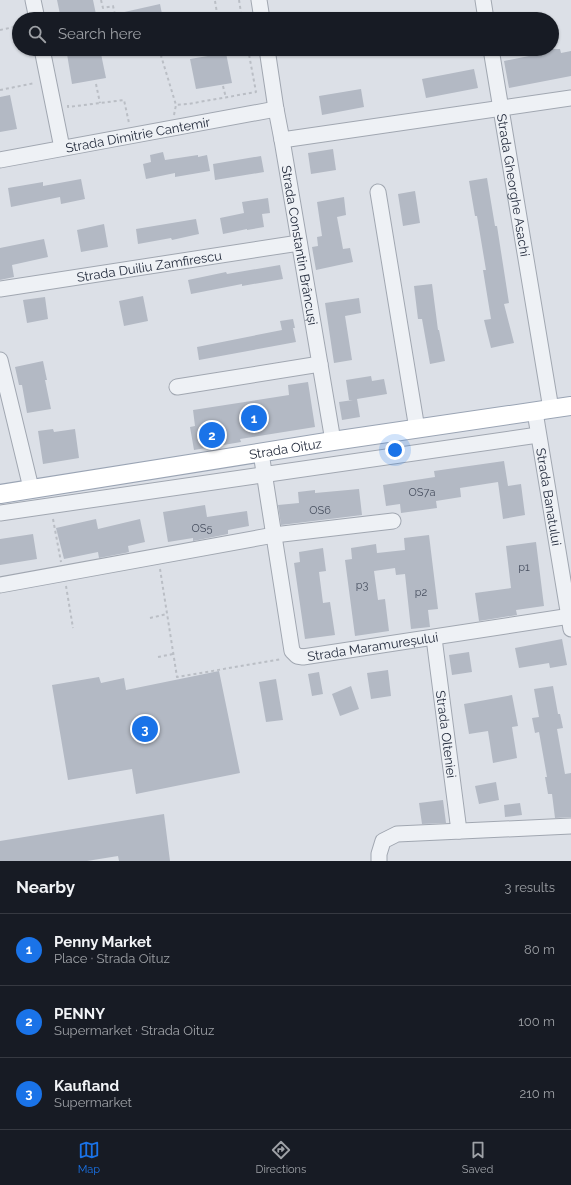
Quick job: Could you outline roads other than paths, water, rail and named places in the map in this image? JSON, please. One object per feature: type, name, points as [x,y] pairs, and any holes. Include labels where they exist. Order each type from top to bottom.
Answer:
[{"type":"main road","name":"Strada Oituz","points":[[0,494],[333,441],[571,406]]},
{"type":"street","points":[[32,0],[35,12]]},
{"type":"street","points":[[259,0],[261,12]]},
{"type":"street","points":[[483,0],[485,12]]},
{"type":"street","points":[[43,56],[62,148]]},
{"type":"street","name":"Strada Constantin Brâncuși","points":[[268,56],[333,441]]},
{"type":"street","points":[[492,56],[501,108],[571,98]]},
{"type":"street","name":"Strada Gheorghe Asachi","points":[[282,140],[501,108],[543,411]]},
{"type":"street","name":"Strada Dimitrie Cantemir","points":[[0,160],[276,109]]},
{"type":"street","points":[[378,192],[417,429]]},
{"type":"street","name":"Strada Duiliu Zamfirescu","points":[[0,290],[299,243]]},
{"type":"street","points":[[0,360],[31,488]]},
{"type":"street","points":[[178,387],[320,364]]},
{"type":"street","name":"Strada Banatului","points":[[543,411],[538,435],[570,621]]},
{"type":"street","points":[[0,513],[538,435]]},
{"type":"street","name":"Strada Maramureșului","points":[[260,453],[292,651],[297,656],[303,657],[434,638],[570,621]]},
{"type":"street","points":[[0,585],[274,535],[393,521]]},
{"type":"street","name":"Strada Olteniei","points":[[434,638],[459,831]]},
{"type":"street","points":[[379,861],[382,841],[397,834],[571,826]]},
{"type":"place","name":"Penny Market","points":[[254,418]]},
{"type":"place","name":"PENNY","points":[[212,435]]},
{"type":"place","name":"Kaufland","points":[[145,729]]}]
